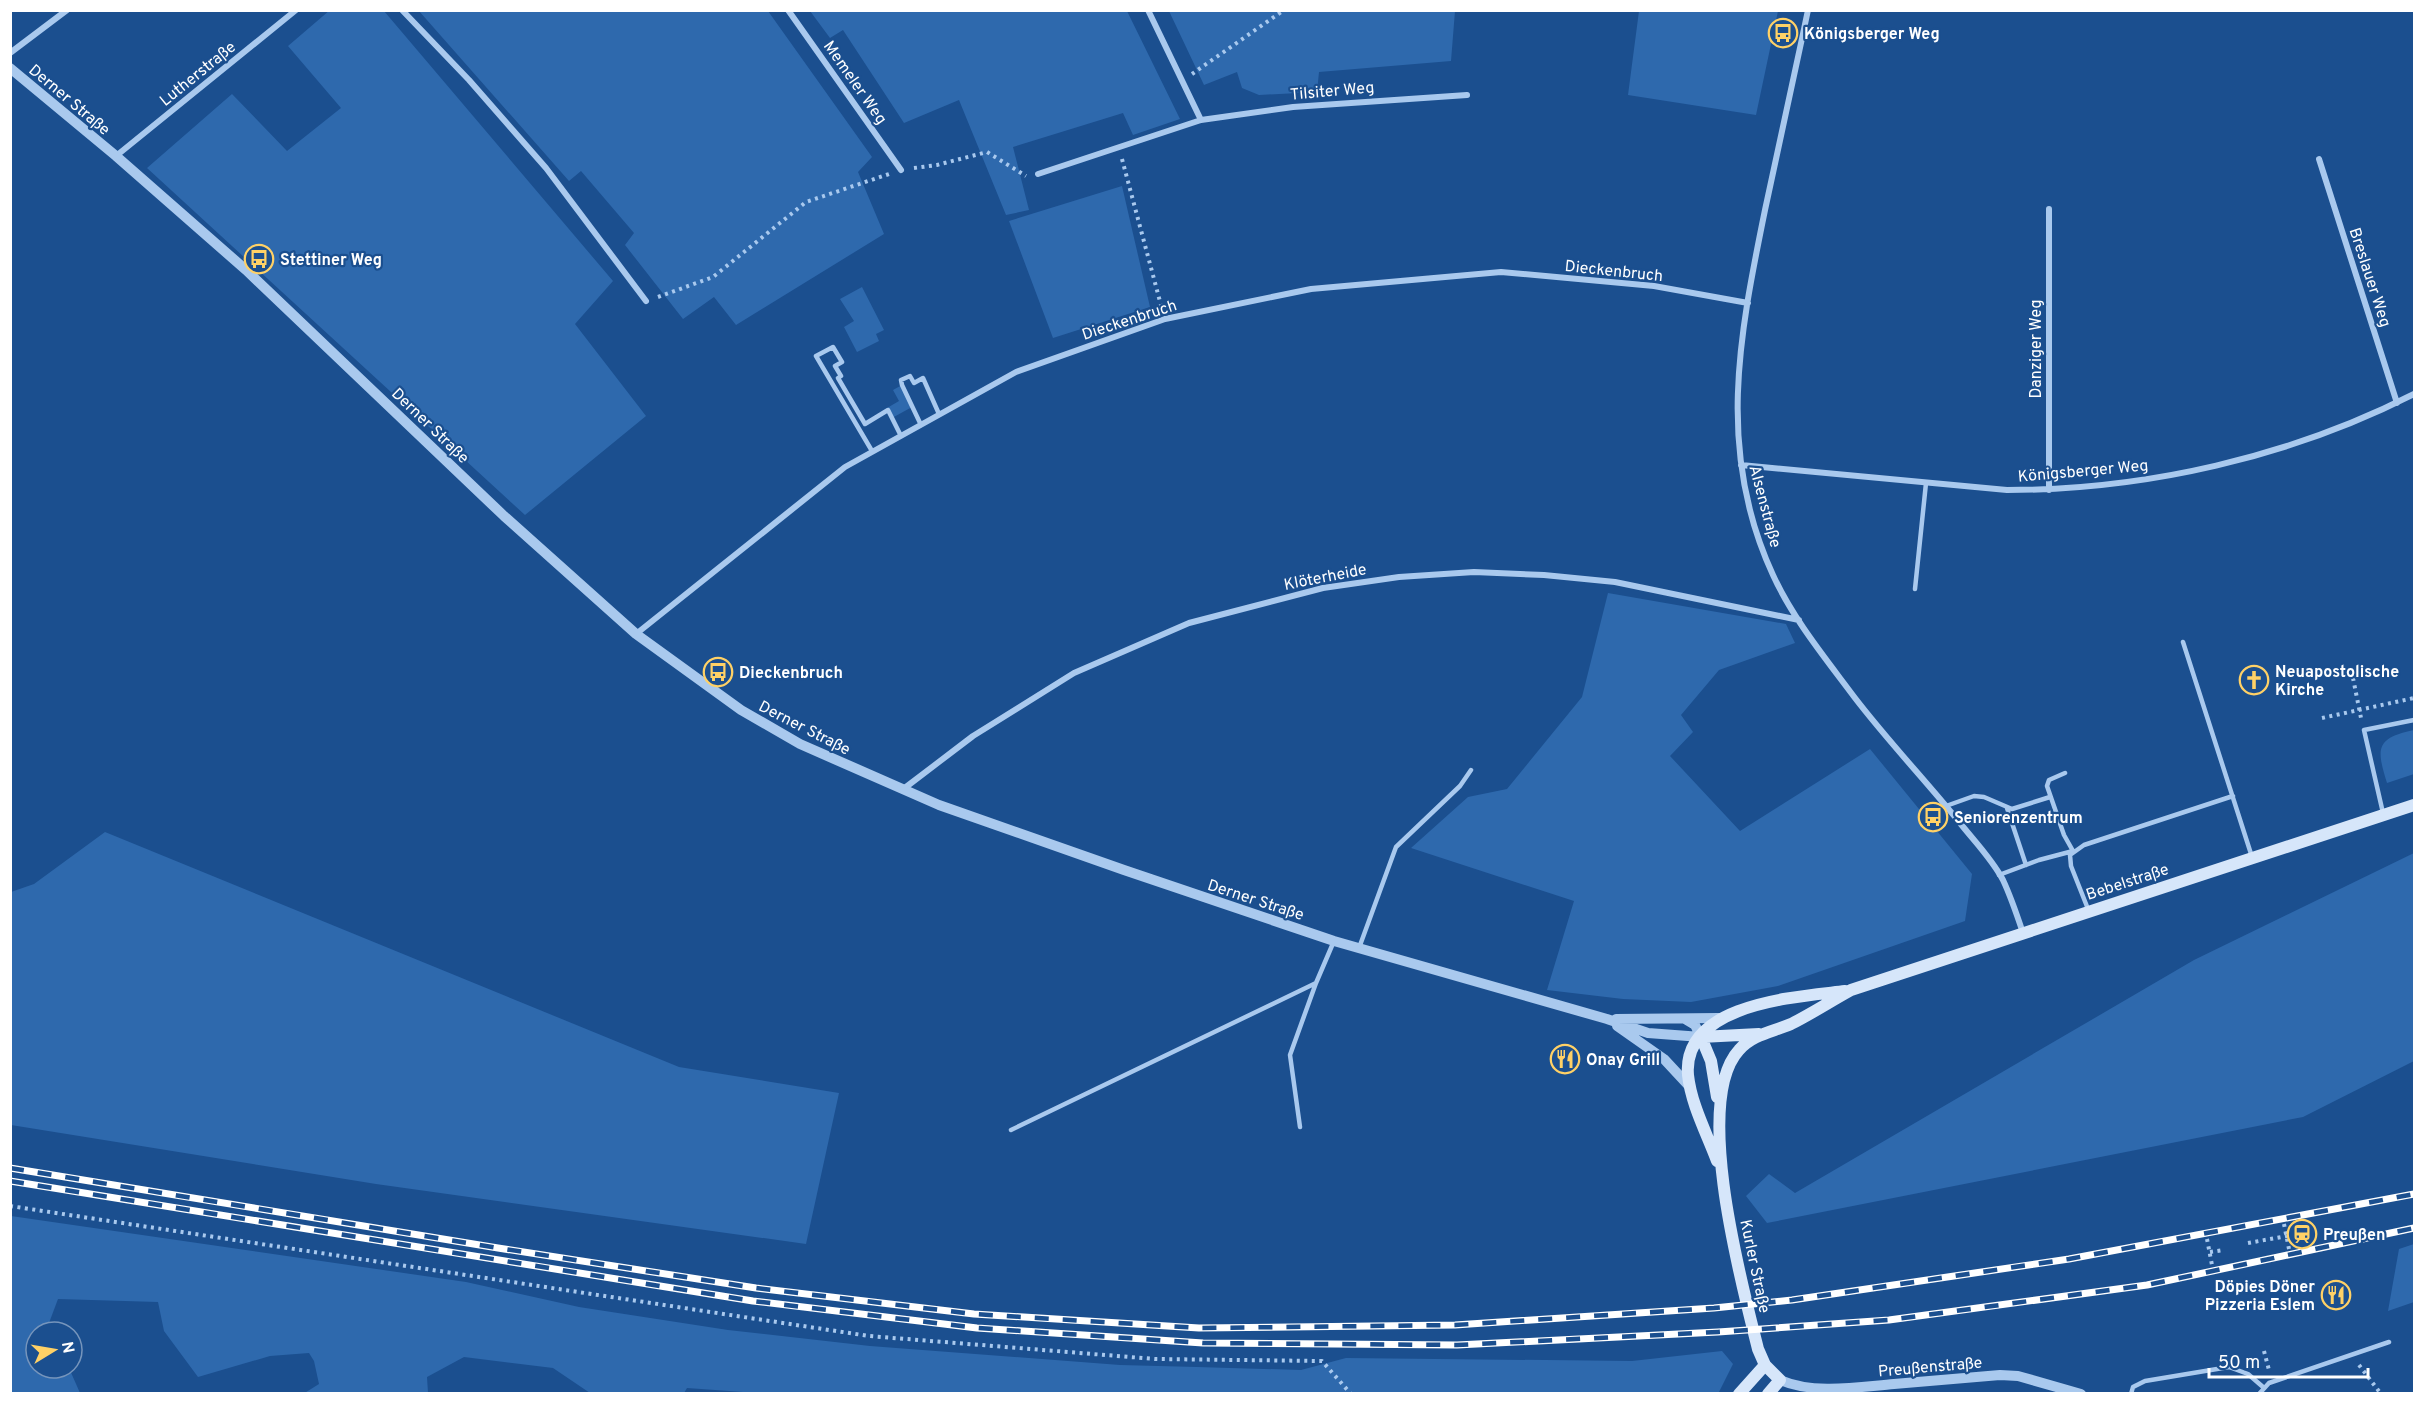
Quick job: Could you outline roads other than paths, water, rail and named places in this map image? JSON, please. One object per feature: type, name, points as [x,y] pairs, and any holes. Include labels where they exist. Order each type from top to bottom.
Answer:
[{"type":"main road","name":"Bebelstraße","points":[[1763,1033],[1790,1024],[1851,990],[2415,805]]},
{"type":"main road","name":"Bebelstraße","points":[[1701,1037],[1719,1018],[1782,999],[1851,990]]},
{"type":"main road","points":[[1718,1105],[1711,1061],[1701,1037],[1763,1033]]},
{"type":"main road","name":"Kurler Straße","points":[[1720,1171],[1718,1105],[1729,1065],[1738,1051],[1763,1033]]},
{"type":"main road","name":"Kurler Straße","points":[[1701,1037],[1689,1059],[1690,1087],[1720,1171],[1758,1349],[1765,1365],[1780,1380]]},
{"type":"main road","points":[[1739,1394],[1765,1365]]},
{"type":"main road","points":[[1768,1394],[1780,1380]]},
{"type":"street","name":"Derner Straße","points":[[10,53],[67,10]]},
{"type":"street","name":"Lutherstraße","points":[[116,156],[296,10]]},
{"type":"street","points":[[402,10],[469,80],[546,168],[646,301]]},
{"type":"street","name":"Memeler Weg","points":[[788,10],[902,170]]},
{"type":"street","points":[[1148,10],[1201,120]]},
{"type":"street","name":"Alsenstraße","points":[[1808,10],[1741,340],[1736,411],[1741,465],[1746,490],[1761,546],[1773,575],[1798,620],[1857,699],[2000,875],[2023,933]]},
{"type":"street","name":"Derner Straße","points":[[10,68],[116,156],[246,270],[504,516],[636,634],[741,710],[800,744],[902,790],[1113,867],[1335,941],[1607,1019],[1648,1033],[1701,1037]]},
{"type":"street","name":"Tilsiter Weg","points":[[1038,174],[1201,120],[1293,106],[1467,95]]},
{"type":"street","name":"Breslauer Weg","points":[[2319,159],[2397,403]]},
{"type":"street","name":"Danziger Weg","points":[[2049,209],[2049,490]]},
{"type":"street","name":"Dieckenbruch","points":[[636,634],[845,467],[1016,372],[1165,319],[1311,289],[1501,272],[1654,286],[1748,303]]},
{"type":"street","name":"Königsberger Weg","points":[[1741,465],[2007,490],[2049,490],[2167,476],[2245,458],[2322,436],[2415,394]]},
{"type":"street","name":"Klöterheide","points":[[902,790],[973,736],[1074,673],[1189,623],[1323,588],[1399,577],[1474,572],[1544,575],[1615,582],[1798,620]]},
{"type":"street","name":"Derner Straße","points":[[1607,1019],[1719,1018]]},
{"type":"street","name":"Derner Straße","points":[[1607,1019],[1664,1059],[1690,1087]]},
{"type":"street","points":[[1685,1019],[1695,1024],[1701,1037]]},
{"type":"street","name":"Preußenstraße","points":[[1780,1380],[1791,1385],[1811,1388],[1843,1388],[2000,1375],[2018,1376],[2081,1394]]},
{"type":"lane","points":[[873,452],[816,356],[833,347],[842,362],[835,366],[841,376],[838,378],[865,424],[888,410],[901,436]]},
{"type":"lane","points":[[921,425],[901,380],[910,376],[914,383],[923,378],[939,414]]},
{"type":"lane","points":[[1915,589],[1926,483]]},
{"type":"lane","points":[[2183,642],[2252,857]]},
{"type":"lane","points":[[2384,816],[2364,730],[2415,720]]},
{"type":"lane","points":[[1359,948],[1396,847],[1460,786],[1471,770]]},
{"type":"lane","points":[[2065,773],[2049,780],[2047,786],[2064,836],[2073,851]]},
{"type":"lane","points":[[1946,806],[1974,796],[1984,797],[2012,809],[2050,797]]},
{"type":"lane","points":[[2000,875],[2233,796]]},
{"type":"lane","points":[[2007,808],[2026,865]]},
{"type":"lane","points":[[2073,851],[2070,855],[2072,866],[2088,911]]},
{"type":"lane","points":[[1300,1127],[1290,1056],[1316,983],[1335,941]]},
{"type":"lane","points":[[1011,1130],[1316,983]]},
{"type":"lane","points":[[2259,1394],[2263,1387],[2275,1380],[2389,1342]]},
{"type":"lane","points":[[2131,1394],[2133,1387],[2145,1381],[2229,1367],[2248,1374],[2263,1387]]},
{"type":"railway","points":[[10,1168],[756,1288],[974,1314],[1199,1328],[1455,1325],[1714,1308],[1792,1300],[2069,1259],[2414,1194]]},
{"type":"railway","points":[[10,1181],[753,1301],[977,1328],[1203,1343],[1457,1345],[1718,1332],[1889,1320],[2147,1285],[2414,1228]]},
{"type":"place","name":"Königsberger Weg","points":[[1783,33]]},
{"type":"place","name":"Stettiner Weg","points":[[259,259]]},
{"type":"place","name":"Dieckenbruch","points":[[718,672]]},
{"type":"place","name":"Neuapostolische Kirche","points":[[2254,680]]},
{"type":"place","name":"Seniorenzentrum","points":[[1933,817]]},
{"type":"place","name":"Onay Grill","points":[[1565,1059]]},
{"type":"place","name":"Preußen","points":[[2302,1234]]},
{"type":"place","name":"Döpies Döner Pizzeria Eslem","points":[[2336,1295]]}]
